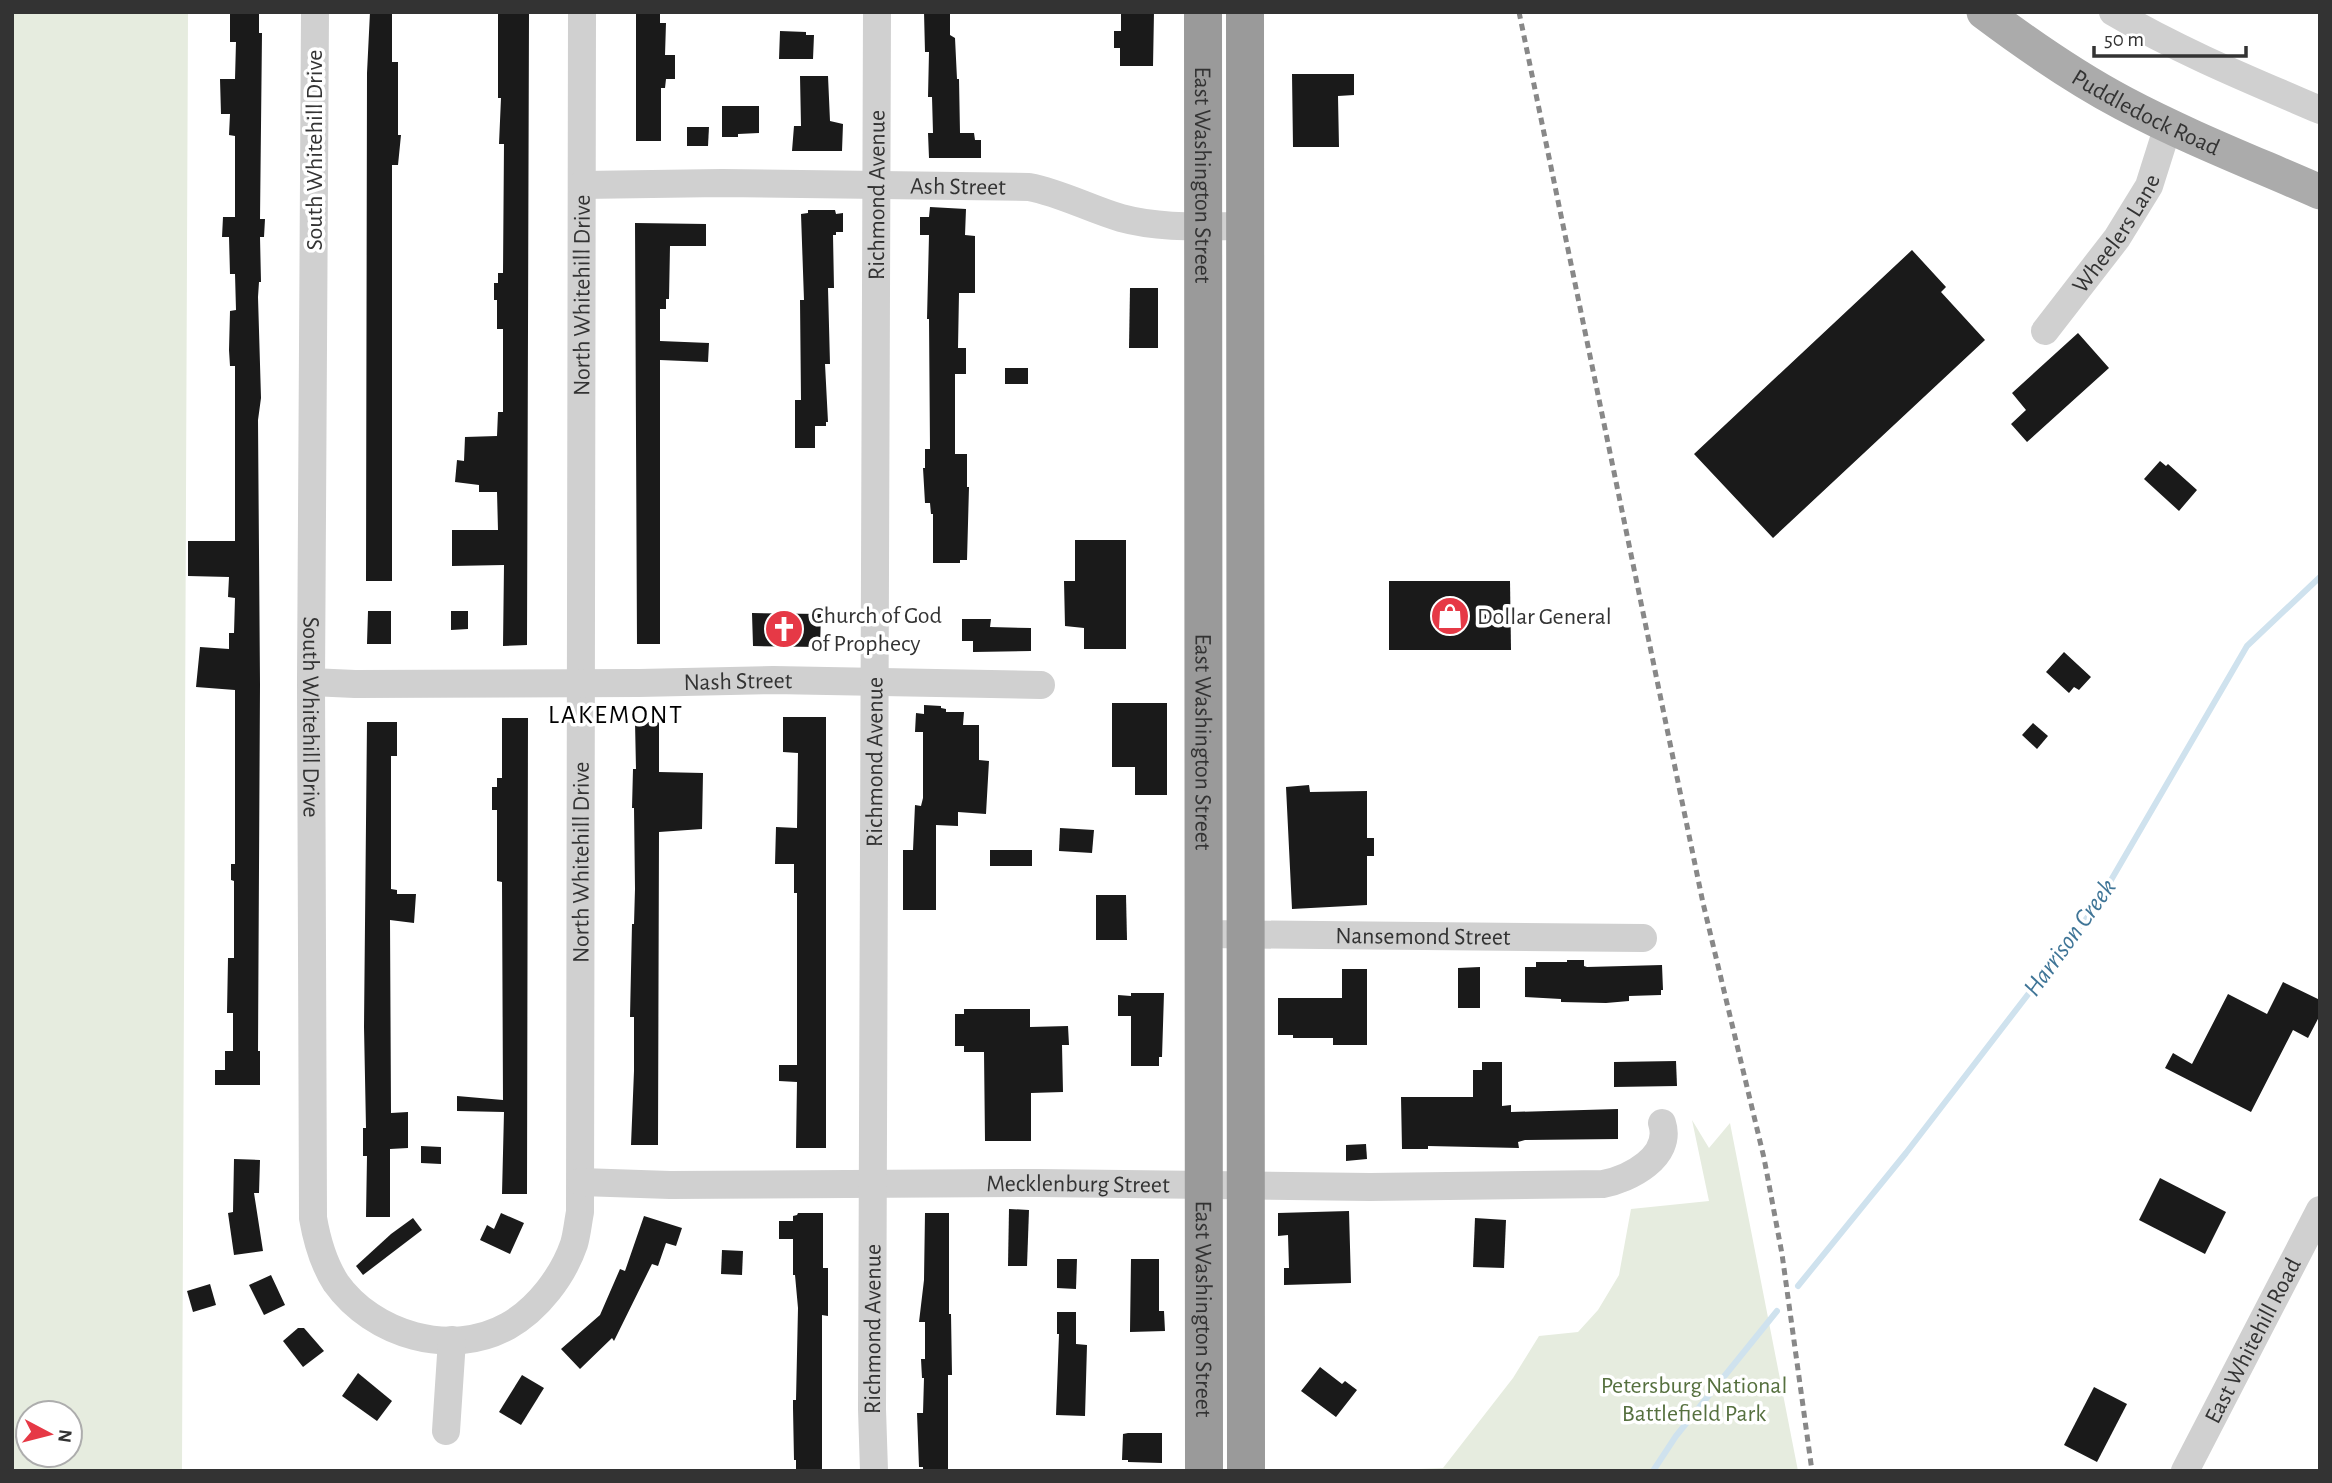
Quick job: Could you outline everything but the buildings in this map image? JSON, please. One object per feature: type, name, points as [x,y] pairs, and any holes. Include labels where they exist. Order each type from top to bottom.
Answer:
[{"type":"highway","name":"East Washington Street","points":[[1203,12],[1204,1471]]},
{"type":"highway","name":"East Washington Street","points":[[1245,12],[1246,1471]]},
{"type":"main road","name":"Puddledock Road","points":[[1984,12],[2066,69],[2122,102],[2168,126],[2320,192]]},
{"type":"street","name":"South Whitehill Drive","points":[[315,12],[311,682],[313,1218],[317,1243],[337,1283],[355,1305],[377,1322],[399,1331],[428,1339],[452,1340]]},
{"type":"street","name":"North Whitehill Drive","points":[[452,1340],[478,1337],[511,1324],[533,1307],[566,1263],[575,1242],[580,1212],[582,12]]},
{"type":"street","name":"Richmond Avenue","points":[[874,1471],[872,1409],[877,12]]},
{"type":"street","points":[[2113,12],[2144,30],[2320,110]]},
{"type":"street","name":"Wheelers Lane","points":[[2045,331],[2117,238],[2149,186],[2168,126]]},
{"type":"street","name":"Ash Street","points":[[582,185],[722,183],[1029,187],[1122,218],[1177,226],[1244,226]]},
{"type":"street","name":"Nash Street","points":[[311,682],[582,683],[773,680],[1041,685]]},
{"type":"street","name":"Nansemond Street","points":[[1203,934],[1643,937]]},
{"type":"street","name":"Mecklenburg Street","points":[[581,1182],[670,1185],[1603,1185],[1636,1172],[1650,1160],[1664,1143],[1662,1124]]},
{"type":"street","name":"East Whitehill Road","points":[[2185,1471],[2320,1210]]},
{"type":"street","points":[[446,1430],[452,1340]]},
{"type":"green space","points":[[12,12],[188,12],[182,1471],[12,1471]]},
{"type":"green space","name":"Petersburg National Battlefield Park","points":[[1692,1120],[1709,1148],[1730,1123],[1798,1471],[1418,1471],[1443,1468],[1513,1378],[1539,1336],[1578,1332],[1598,1310],[1619,1275],[1631,1209],[1709,1201]]},
{"type":"waterway","name":"Harrison Creek","points":[[1798,1286],[1906,1153],[2096,906],[2247,646],[2320,577]]},
{"type":"waterway","name":"Harrison Creek","points":[[1653,1471],[1676,1436],[1777,1311]]},
{"type":"railway","points":[[1519,12],[1703,903],[1764,1158],[1782,1254],[1812,1471]]},
{"type":"place","name":"Dollar General","points":[[1450,616]]},
{"type":"place","name":"Church of God of Prophecy","points":[[784,629]]},
{"type":"district","name":"LAKEMONT","points":[[616,714]]}]
